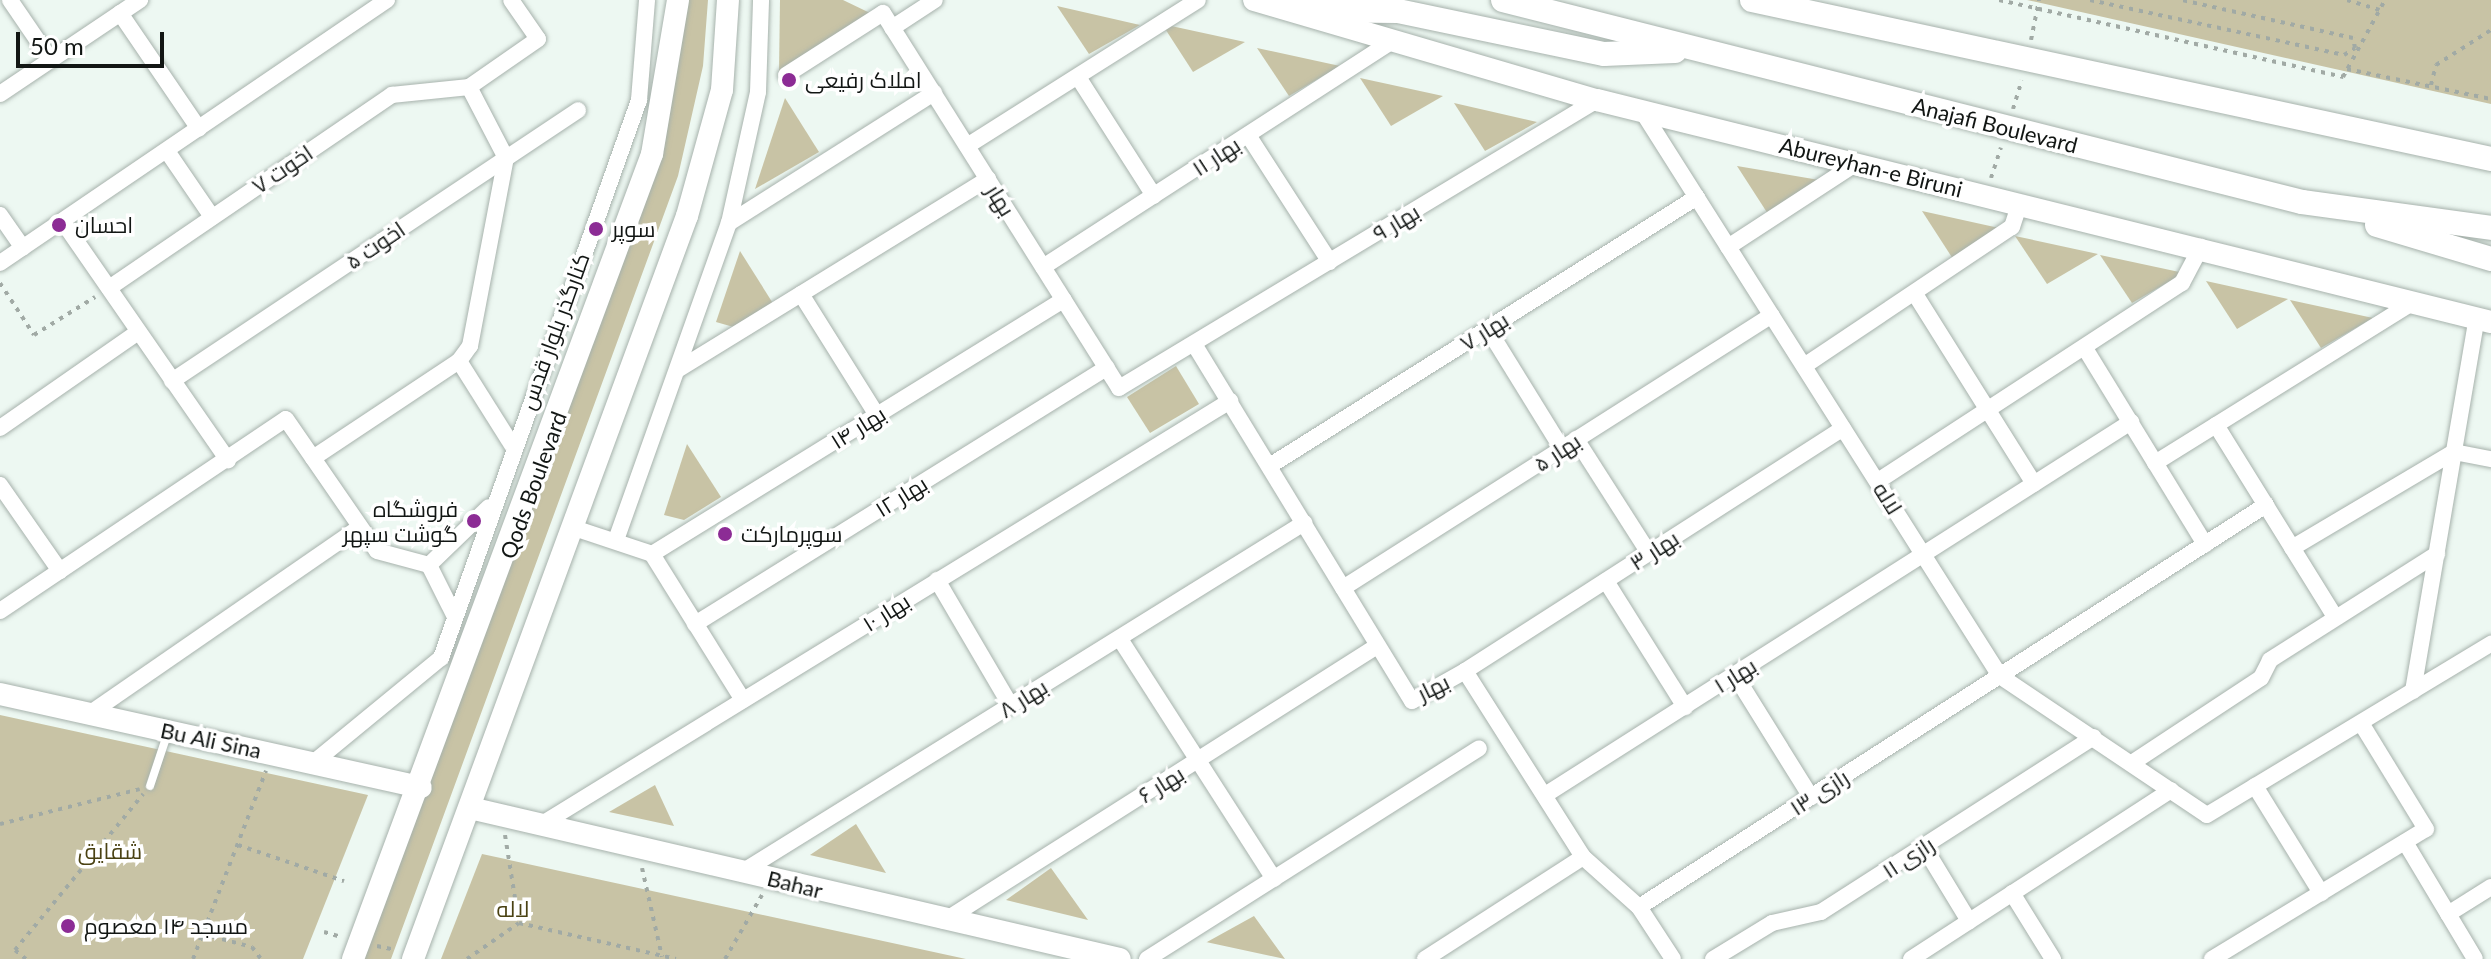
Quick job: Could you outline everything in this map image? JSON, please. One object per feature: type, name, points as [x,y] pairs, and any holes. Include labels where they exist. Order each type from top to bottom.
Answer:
[{"type":"main road","name":"Anajafi Boulevard","points":[[1503,0],[2302,202],[2491,228]]},
{"type":"main road","points":[[1752,0],[2491,159]]},
{"type":"main road","points":[[1298,10],[1398,11],[1604,54],[1702,51]]},
{"type":"main road","points":[[2302,202],[2491,259]]},
{"type":"street","points":[[10,0],[51,60]]},
{"type":"street","points":[[0,94],[140,0]]},
{"type":"street","points":[[0,263],[387,0]]},
{"type":"street","points":[[313,458],[459,361],[470,346],[506,158],[469,87],[538,39],[511,0]]},
{"type":"street","name":"کنارگذر بلوار قدس","points":[[313,763],[441,658],[512,445],[639,100],[647,0]]},
{"type":"street","name":"Qods Boulevard","points":[[353,959],[421,787],[652,154],[678,0]]},
{"type":"street","points":[[413,959],[577,529],[687,216],[722,90],[728,0]]},
{"type":"street","points":[[616,540],[729,223],[758,92],[761,0]]},
{"type":"street","points":[[786,75],[888,20],[935,0]]},
{"type":"street","points":[[967,146],[1198,0]]},
{"type":"street","name":"Abureyhan-e Biruni","points":[[1254,0],[1298,10],[1388,44],[1597,100],[2201,247],[2484,320]]},
{"type":"street","points":[[1802,0],[1864,23]]},
{"type":"street","points":[[120,13],[199,129]]},
{"type":"street","name":"بهار","points":[[888,20],[1119,388]]},
{"type":"street","name":"بهار ۱۱","points":[[1043,267],[1388,44]]},
{"type":"street","points":[[1078,77],[1154,196]]},
{"type":"street","name":"اخوت ۷","points":[[109,288],[392,95],[469,87]]},
{"type":"street","points":[[729,223],[934,93]]},
{"type":"street","name":"بهار ۹","points":[[1119,388],[1597,100]]},
{"type":"street","name":"اخوت ۵","points":[[172,381],[578,110]]},
{"type":"street","name":"لاله","points":[[1642,111],[2000,676],[2207,815],[2255,786]]},
{"type":"street","points":[[1248,135],[1330,262]]},
{"type":"street","points":[[167,151],[212,217]]},
{"type":"street","points":[[1728,247],[1857,163]]},
{"type":"street","points":[[679,369],[988,179]]},
{"type":"street","name":"بهار ۷","points":[[1271,465],[1697,197]]},
{"type":"street","points":[[1804,366],[2012,227],[2020,203]]},
{"type":"street","points":[[0,215],[23,248]]},
{"type":"street","points":[[63,222],[228,460]]},
{"type":"street","points":[[1878,481],[2086,350],[2182,283],[2201,247]]},
{"type":"street","points":[[801,294],[877,415]]},
{"type":"street","points":[[1915,294],[2034,484]]},
{"type":"street","name":"بهار ۱۴","points":[[652,554],[1064,300]]},
{"type":"street","points":[[2155,463],[2414,302]]},
{"type":"street","name":"بهار ۵","points":[[1343,588],[1772,315]]},
{"type":"street","points":[[2413,691],[2454,452],[2484,320]]},
{"type":"street","points":[[1488,329],[1649,553]]},
{"type":"street","points":[[0,428],[138,332]]},
{"type":"street","name":"بهار","points":[[1194,344],[1271,465],[1412,701],[1465,671],[1583,857],[1639,907],[1673,959]]},
{"type":"street","points":[[2086,350],[2205,544]]},
{"type":"street","points":[[459,361],[512,445]]},
{"type":"street","name":"بهار ۱۲","points":[[695,624],[1107,368]]},
{"type":"street","name":"بهار ۱۰","points":[[542,824],[1230,401]]},
{"type":"street","points":[[0,611],[286,419],[377,551],[429,565],[454,615]]},
{"type":"street","name":"بهار ۱","points":[[1545,795],[2131,422]]},
{"type":"street","points":[[2216,425],[2335,617]]},
{"type":"street","name":"بهار ۳","points":[[1465,671],[1843,428]]},
{"type":"street","points":[[2292,548],[2454,452],[2491,459]]},
{"type":"street","points":[[0,485],[60,571]]},
{"type":"street","points":[[429,565],[493,503]]},
{"type":"street","name":"رازی ۱۳","points":[[1639,907],[2266,505]]},
{"type":"street","name":"بهار ۸","points":[[742,872],[1304,523]]},
{"type":"street","points":[[89,714],[360,527]]},
{"type":"street","points":[[577,529],[652,554],[743,700]]},
{"type":"street","points":[[2132,763],[2261,678],[2270,660],[2437,554]]},
{"type":"street","points":[[937,580],[1011,706]]},
{"type":"street","points":[[1606,581],[1685,707]]},
{"type":"street","points":[[1120,639],[1274,879]]},
{"type":"street","points":[[2321,893],[2255,786],[2491,644]]},
{"type":"street","name":"بهار ۶","points":[[944,921],[1377,646]]},
{"type":"street","points":[[1735,675],[1811,797]]},
{"type":"street","name":"Bu Ali Sina","points":[[0,694],[421,787]]},
{"type":"street","points":[[2215,958],[2426,829],[2361,723]]},
{"type":"street","name":"رازی ۱۱","points":[[1713,959],[1772,923],[1821,912],[2094,737]]},
{"type":"street","points":[[1147,959],[1479,748]]},
{"type":"street","points":[[1911,959],[2171,790]]},
{"type":"street","name":"Bahar","points":[[470,808],[944,921],[1120,959]]},
{"type":"street","points":[[2405,842],[2475,959]]},
{"type":"street","points":[[1924,847],[1969,921]]},
{"type":"street","points":[[1425,959],[1583,857]]},
{"type":"street","points":[[2448,914],[2491,887]]},
{"type":"street","points":[[2012,893],[2053,959]]},
{"type":"lane","points":[[150,786],[168,731]]},
{"type":"path","points":[[1999,0],[2343,77],[2385,0]]},
{"type":"path","points":[[2090,0],[2344,55],[2355,48],[2353,38],[2182,0]]},
{"type":"path","points":[[2347,0],[2380,10]]},
{"type":"path","points":[[2431,85],[2436,65],[2491,30]]},
{"type":"path","points":[[2347,69],[2491,99]]},
{"type":"path","points":[[0,283],[34,335],[109,288]]},
{"type":"path","points":[[193,959],[273,754]]},
{"type":"path","points":[[0,824],[150,786]]},
{"type":"path","points":[[26,959],[15,950],[150,786]]},
{"type":"path","points":[[501,814],[519,923]]},
{"type":"path","points":[[238,845],[344,881]]},
{"type":"path","points":[[637,846],[662,958]]},
{"type":"path","points":[[725,959],[771,879]]},
{"type":"path","points":[[467,959],[519,923],[676,959]]},
{"type":"path","points":[[203,934],[252,947],[261,959]]},
{"type":"green space","points":[[687,0],[708,0],[703,66],[678,176],[391,959],[362,959],[664,149]]},
{"type":"green space","points":[[780,0],[843,0],[870,13],[779,72]]},
{"type":"green space","points":[[2027,0],[2491,0],[2491,104]]},
{"type":"green space","points":[[1057,6],[1140,25],[1089,54]]},
{"type":"green space","points":[[1162,24],[1245,42],[1193,72]]},
{"type":"green space","points":[[1257,48],[1340,66],[1289,96]]},
{"type":"green space","points":[[1360,78],[1443,96],[1391,126]]},
{"type":"green space","points":[[785,98],[819,152],[755,189]]},
{"type":"green space","points":[[1454,103],[1537,122],[1485,151]]},
{"type":"green space","points":[[1737,166],[1819,180],[1768,214]]},
{"type":"green space","points":[[1922,211],[1999,228],[1953,259]]},
{"type":"green space","points":[[2015,236],[2098,254],[2047,284]]},
{"type":"green space","points":[[740,251],[774,305],[737,328],[716,322]]},
{"type":"green space","points":[[2100,255],[2184,273],[2132,303]]},
{"type":"green space","points":[[2206,281],[2288,299],[2237,329]]},
{"type":"green space","points":[[2290,300],[2373,318],[2321,348]]},
{"type":"green space","points":[[1176,366],[1199,404],[1150,433],[1127,397]]},
{"type":"green space","points":[[687,444],[721,497],[684,520],[664,515]]},
{"type":"green space","name":"شقایق","points":[[0,715],[368,795],[303,959],[0,959]]},
{"type":"green space","points":[[655,785],[674,826],[609,812]]},
{"type":"green space","points":[[856,824],[886,873],[810,855]]},
{"type":"green space","name":"لاله","points":[[482,854],[966,959],[441,959]]},
{"type":"green space","points":[[1051,868],[1088,920],[1006,900]]},
{"type":"green space","points":[[1254,916],[1285,959],[1206,942],[1207,942]]},
{"type":"place","name":"املاک رفیعی","points":[[789,80]]},
{"type":"place","name":"احسان","points":[[59,225]]},
{"type":"place","name":"سوپر","points":[[596,229]]},
{"type":"place","name":"فروشگاه گوشت سپهر","points":[[474,521]]},
{"type":"place","name":"سوپرمارکت","points":[[725,534]]},
{"type":"place","name":"مسجد ۱۴ معصوم","points":[[68,926]]}]
